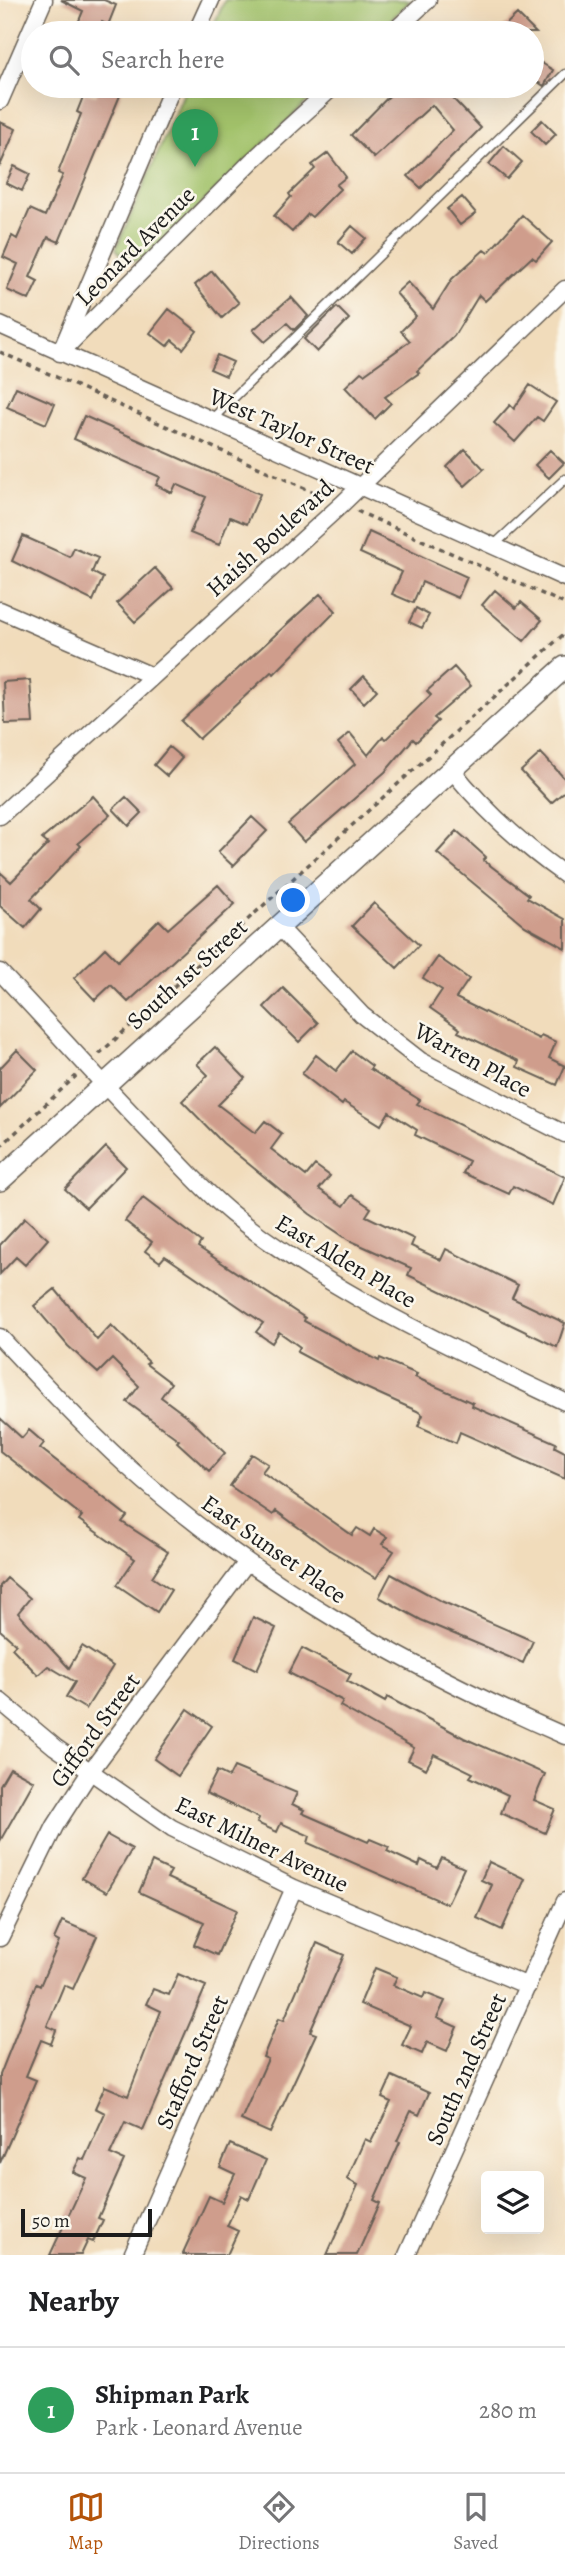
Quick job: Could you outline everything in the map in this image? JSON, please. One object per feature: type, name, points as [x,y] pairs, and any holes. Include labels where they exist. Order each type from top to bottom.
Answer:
[{"type":"street","points":[[35,21],[44,0]]},
{"type":"street","points":[[201,21],[211,0]]},
{"type":"street","points":[[405,21],[428,0]]},
{"type":"street","points":[[0,101],[21,53]]},
{"type":"street","points":[[60,353],[168,98]]},
{"type":"street","name":"Leonard Avenue","points":[[60,353],[252,161],[321,98]]},
{"type":"street","name":"Haish Boulevard","points":[[0,816],[342,504],[565,289]]},
{"type":"street","name":"West Taylor Street","points":[[0,325],[565,578]]},
{"type":"street","points":[[0,610],[152,676]]},
{"type":"street","name":"South 1st Street","points":[[0,1180],[565,667]]},
{"type":"street","points":[[451,769],[502,827],[565,875]]},
{"type":"street","name":"Warren Place","points":[[278,926],[362,1016],[421,1062],[565,1134]]},
{"type":"street","name":"East Alden Place","points":[[0,972],[104,1086],[209,1193],[274,1246],[321,1278],[428,1337],[565,1402]]},
{"type":"street","name":"East Sunset Place","points":[[0,1337],[70,1412],[128,1467],[247,1562],[295,1596],[408,1663],[565,1736]]},
{"type":"street","name":"Gifford Street","points":[[0,1938],[49,1837],[90,1772],[247,1562]]},
{"type":"street","name":"East Milner Avenue","points":[[0,1701],[90,1772],[172,1828],[294,1888],[528,1986]]},
{"type":"street","name":"Stafford Street","points":[[132,2255],[294,1888]]},
{"type":"street","name":"South 2nd Street","points":[[407,2255],[565,1901]]},
{"type":"lane","points":[[544,95],[565,74]]},
{"type":"lane","points":[[211,420],[540,98]]},
{"type":"lane","points":[[493,546],[565,479]]},
{"type":"path","points":[[0,352],[565,604]]},
{"type":"path","points":[[0,1147],[85,1065],[108,1048],[565,633]]},
{"type":"green space","points":[[225,0],[411,0],[389,21],[215,21]]},
{"type":"green space","points":[[182,98],[311,98],[148,256],[136,261],[126,260],[116,249]]},
{"type":"building","points":[[61,0],[104,0],[116,5],[110,21],[79,21],[83,11]]},
{"type":"building","points":[[517,14],[524,21],[510,21]]},
{"type":"building","points":[[544,64],[553,70],[544,86]]},
{"type":"building","points":[[83,98],[119,98],[59,242],[48,237],[30,277],[38,281],[29,300],[7,290],[18,264],[3,257],[12,236],[17,239],[30,209],[45,216],[63,175],[58,173],[81,114],[77,112]]},
{"type":"building","points":[[387,98],[452,98],[481,128],[421,188],[408,176],[453,130],[432,105],[374,158],[351,135]]},
{"type":"building","points":[[542,120],[556,134],[545,145],[531,131]]},
{"type":"building","points":[[0,122],[16,129],[0,166]]},
{"type":"building","points":[[504,146],[522,162],[507,179],[489,164]]},
{"type":"building","points":[[328,153],[346,177],[336,185],[340,189],[312,217],[308,214],[292,232],[274,216],[291,197],[289,194],[315,169],[312,165]]},
{"type":"building","points":[[14,166],[30,174],[22,191],[6,183]]},
{"type":"building","points":[[462,197],[476,213],[460,225],[447,209]]},
{"type":"building","points":[[522,215],[552,242],[536,260],[532,257],[485,301],[479,295],[454,336],[417,371],[419,373],[385,397],[391,403],[375,419],[345,387],[361,372],[364,374],[410,341],[401,331],[416,316],[396,293],[408,282],[433,309],[452,279],[484,250],[488,253]]},
{"type":"building","points":[[352,226],[366,238],[352,254],[338,242]]},
{"type":"building","points":[[212,271],[239,303],[222,318],[195,285]]},
{"type":"building","points":[[291,297],[308,316],[294,330],[287,323],[265,342],[253,330]]},
{"type":"building","points":[[337,307],[349,319],[317,352],[304,339]]},
{"type":"building","points":[[169,309],[197,331],[183,349],[172,340],[167,346],[150,333]]},
{"type":"building","points":[[217,355],[233,362],[226,376],[210,369]]},
{"type":"building","points":[[530,385],[556,402],[543,421],[537,417],[515,442],[494,423],[510,405],[514,409]]},
{"type":"building","points":[[16,387],[55,404],[46,424],[7,407]]},
{"type":"building","points":[[84,416],[260,494],[247,524],[230,517],[219,545],[190,533],[206,497],[176,484],[172,493],[156,485],[160,477],[74,439]]},
{"type":"building","points":[[465,449],[484,469],[465,486],[447,467]]},
{"type":"building","points":[[550,450],[564,463],[549,478],[535,465]]},
{"type":"building","points":[[369,532],[467,577],[458,598],[422,582],[413,603],[392,594],[402,572],[360,553]]},
{"type":"building","points":[[23,536],[70,557],[74,548],[98,558],[92,572],[103,578],[93,601],[12,561]]},
{"type":"building","points":[[155,568],[173,588],[135,622],[117,603]]},
{"type":"building","points":[[495,590],[516,608],[521,602],[542,620],[524,641],[482,605]]},
{"type":"building","points":[[320,594],[336,611],[274,674],[271,672],[199,739],[181,721]]},
{"type":"building","points":[[416,608],[429,615],[422,628],[409,622]]},
{"type":"building","points":[[454,667],[471,686],[434,718],[438,721],[416,742],[413,739],[385,772],[304,842],[288,824],[355,764],[338,743],[350,733],[368,755],[383,737],[386,739],[431,695],[427,691]]},
{"type":"building","points":[[364,676],[377,690],[364,703],[351,689]]},
{"type":"building","points":[[30,680],[33,723],[5,724],[3,682]]},
{"type":"building","points":[[169,747],[182,758],[167,776],[154,765]]},
{"type":"building","points":[[541,753],[565,779],[565,791],[551,803],[521,771]]},
{"type":"building","points":[[93,796],[110,815],[78,843],[81,846],[31,899],[41,909],[25,928],[0,906],[0,872],[11,882],[48,844],[42,839]]},
{"type":"building","points":[[126,797],[142,813],[129,826],[113,809]]},
{"type":"building","points":[[252,817],[267,831],[233,866],[218,852]]},
{"type":"building","points":[[457,831],[486,857],[483,860],[529,895],[527,898],[565,919],[565,948],[525,926],[437,853]]},
{"type":"building","points":[[218,885],[235,904],[128,1002],[111,985],[95,1000],[74,978],[105,948],[118,961],[159,920],[168,929]]},
{"type":"building","points":[[374,903],[419,945],[397,968],[352,926]]},
{"type":"building","points":[[438,957],[469,979],[456,998],[539,1039],[541,1035],[556,1042],[549,1058],[565,1066],[557,1085],[517,1067],[519,1061],[458,1032],[460,1029],[430,1008],[442,990],[423,978]]},
{"type":"building","points":[[283,988],[318,1023],[299,1042],[264,1007]]},
{"type":"building","points":[[215,1047],[245,1078],[218,1105],[255,1133],[265,1121],[282,1134],[271,1149],[306,1176],[315,1165],[330,1176],[319,1189],[344,1206],[352,1195],[371,1208],[366,1216],[414,1239],[411,1246],[441,1260],[446,1249],[518,1285],[512,1298],[565,1323],[557,1347],[408,1275],[411,1268],[349,1240],[310,1214],[223,1143],[182,1101],[208,1075],[197,1064]]},
{"type":"building","points":[[17,1050],[37,1070],[0,1108],[0,1068]]},
{"type":"building","points":[[352,1051],[372,1066],[370,1069],[420,1100],[417,1104],[565,1177],[553,1205],[513,1186],[509,1194],[463,1173],[469,1161],[415,1135],[417,1130],[389,1112],[381,1125],[344,1102],[342,1105],[302,1074],[316,1055],[336,1071]]},
{"type":"building","points":[[106,1147],[126,1167],[86,1208],[65,1189]]},
{"type":"building","points":[[143,1198],[201,1242],[198,1247],[305,1318],[304,1321],[379,1361],[380,1358],[417,1374],[415,1377],[473,1403],[472,1406],[556,1443],[555,1447],[565,1452],[565,1479],[460,1432],[456,1443],[418,1426],[423,1415],[297,1352],[300,1347],[279,1332],[272,1343],[256,1332],[263,1323],[165,1256],[160,1262],[145,1251],[152,1242],[125,1221]]},
{"type":"building","points":[[25,1218],[48,1239],[25,1265],[16,1257],[0,1274],[0,1245]]},
{"type":"building","points":[[55,1289],[97,1340],[111,1325],[149,1362],[146,1364],[171,1383],[161,1397],[189,1418],[225,1453],[209,1471],[177,1442],[179,1440],[127,1402],[139,1386],[112,1359],[98,1373],[68,1346],[34,1306]]},
{"type":"building","points":[[0,1418],[22,1438],[29,1430],[44,1443],[40,1448],[127,1516],[122,1522],[168,1552],[152,1577],[171,1590],[157,1612],[117,1585],[135,1559],[79,1520],[82,1516],[0,1451]]},
{"type":"building","points":[[252,1454],[268,1464],[262,1472],[352,1535],[357,1528],[370,1536],[374,1529],[387,1537],[382,1544],[394,1551],[376,1578],[328,1549],[276,1511],[273,1515],[230,1486]]},
{"type":"building","points":[[391,1574],[441,1601],[533,1641],[523,1663],[421,1620],[379,1597]]},
{"type":"building","points":[[7,1578],[30,1598],[18,1613],[69,1668],[82,1646],[113,1666],[86,1709],[66,1697],[75,1682],[48,1666],[38,1675],[12,1648],[16,1644],[0,1630],[0,1586]]},
{"type":"building","points":[[253,1617],[276,1628],[257,1670],[235,1659]]},
{"type":"building","points":[[302,1648],[351,1674],[347,1681],[385,1702],[387,1697],[464,1738],[545,1774],[534,1800],[555,1809],[545,1833],[501,1813],[508,1795],[470,1777],[473,1773],[434,1754],[426,1769],[408,1760],[414,1748],[340,1706],[343,1701],[289,1673]]},
{"type":"building","points":[[188,1709],[212,1726],[178,1776],[154,1759]]},
{"type":"building","points":[[234,1767],[297,1793],[292,1804],[304,1810],[302,1813],[368,1842],[370,1839],[389,1847],[387,1851],[419,1866],[421,1860],[437,1868],[442,1858],[464,1868],[447,1904],[308,1843],[310,1836],[281,1823],[277,1832],[257,1823],[259,1818],[206,1793],[217,1771],[229,1777]]},
{"type":"building","points":[[10,1768],[34,1781],[0,1841],[0,1785]]},
{"type":"building","points":[[107,1835],[132,1849],[107,1892],[82,1878]]},
{"type":"building","points":[[152,1862],[171,1871],[167,1878],[237,1910],[217,1955],[194,1945],[204,1922],[139,1892]]},
{"type":"building","points":[[489,1862],[525,1879],[502,1930],[477,1918],[492,1885],[481,1880]]},
{"type":"building","points":[[62,1921],[97,1936],[73,1989],[64,1985],[47,2026],[56,2030],[51,2044],[41,2040],[26,2076],[36,2080],[0,2163],[0,2075],[36,1984],[40,1986],[59,1942],[54,1939]]},
{"type":"building","points":[[317,1943],[344,1955],[310,2032],[316,2034],[270,2133],[241,2120],[268,2059],[263,2057],[279,2018],[284,2020]]},
{"type":"building","points":[[375,1968],[397,1977],[393,1985],[423,1998],[425,1993],[445,2001],[437,2018],[457,2027],[447,2051],[427,2042],[422,2054],[402,2045],[411,2026],[360,2004]]},
{"type":"building","points":[[178,1974],[206,1986],[143,2130],[125,2122],[110,2154],[124,2160],[98,2218],[103,2220],[93,2242],[88,2240],[81,2255],[50,2255],[86,2178],[73,2172],[80,2158],[84,2160],[105,2113],[95,2108],[105,2086],[128,2096],[161,2011],[146,2004],[153,1989],[169,1995]]},
{"type":"building","points":[[392,2076],[429,2093],[419,2115],[411,2111],[397,2141],[400,2142],[374,2200],[380,2203],[357,2255],[327,2255],[358,2185],[347,2179],[365,2139],[371,2142],[391,2102],[382,2098]]},
{"type":"building","points":[[230,2144],[266,2160],[249,2199],[241,2195],[227,2226],[238,2231],[227,2255],[182,2255],[209,2196],[222,2202],[235,2174],[220,2167]]},
{"type":"place","name":"Shipman Park","points":[[195,167]]}]
